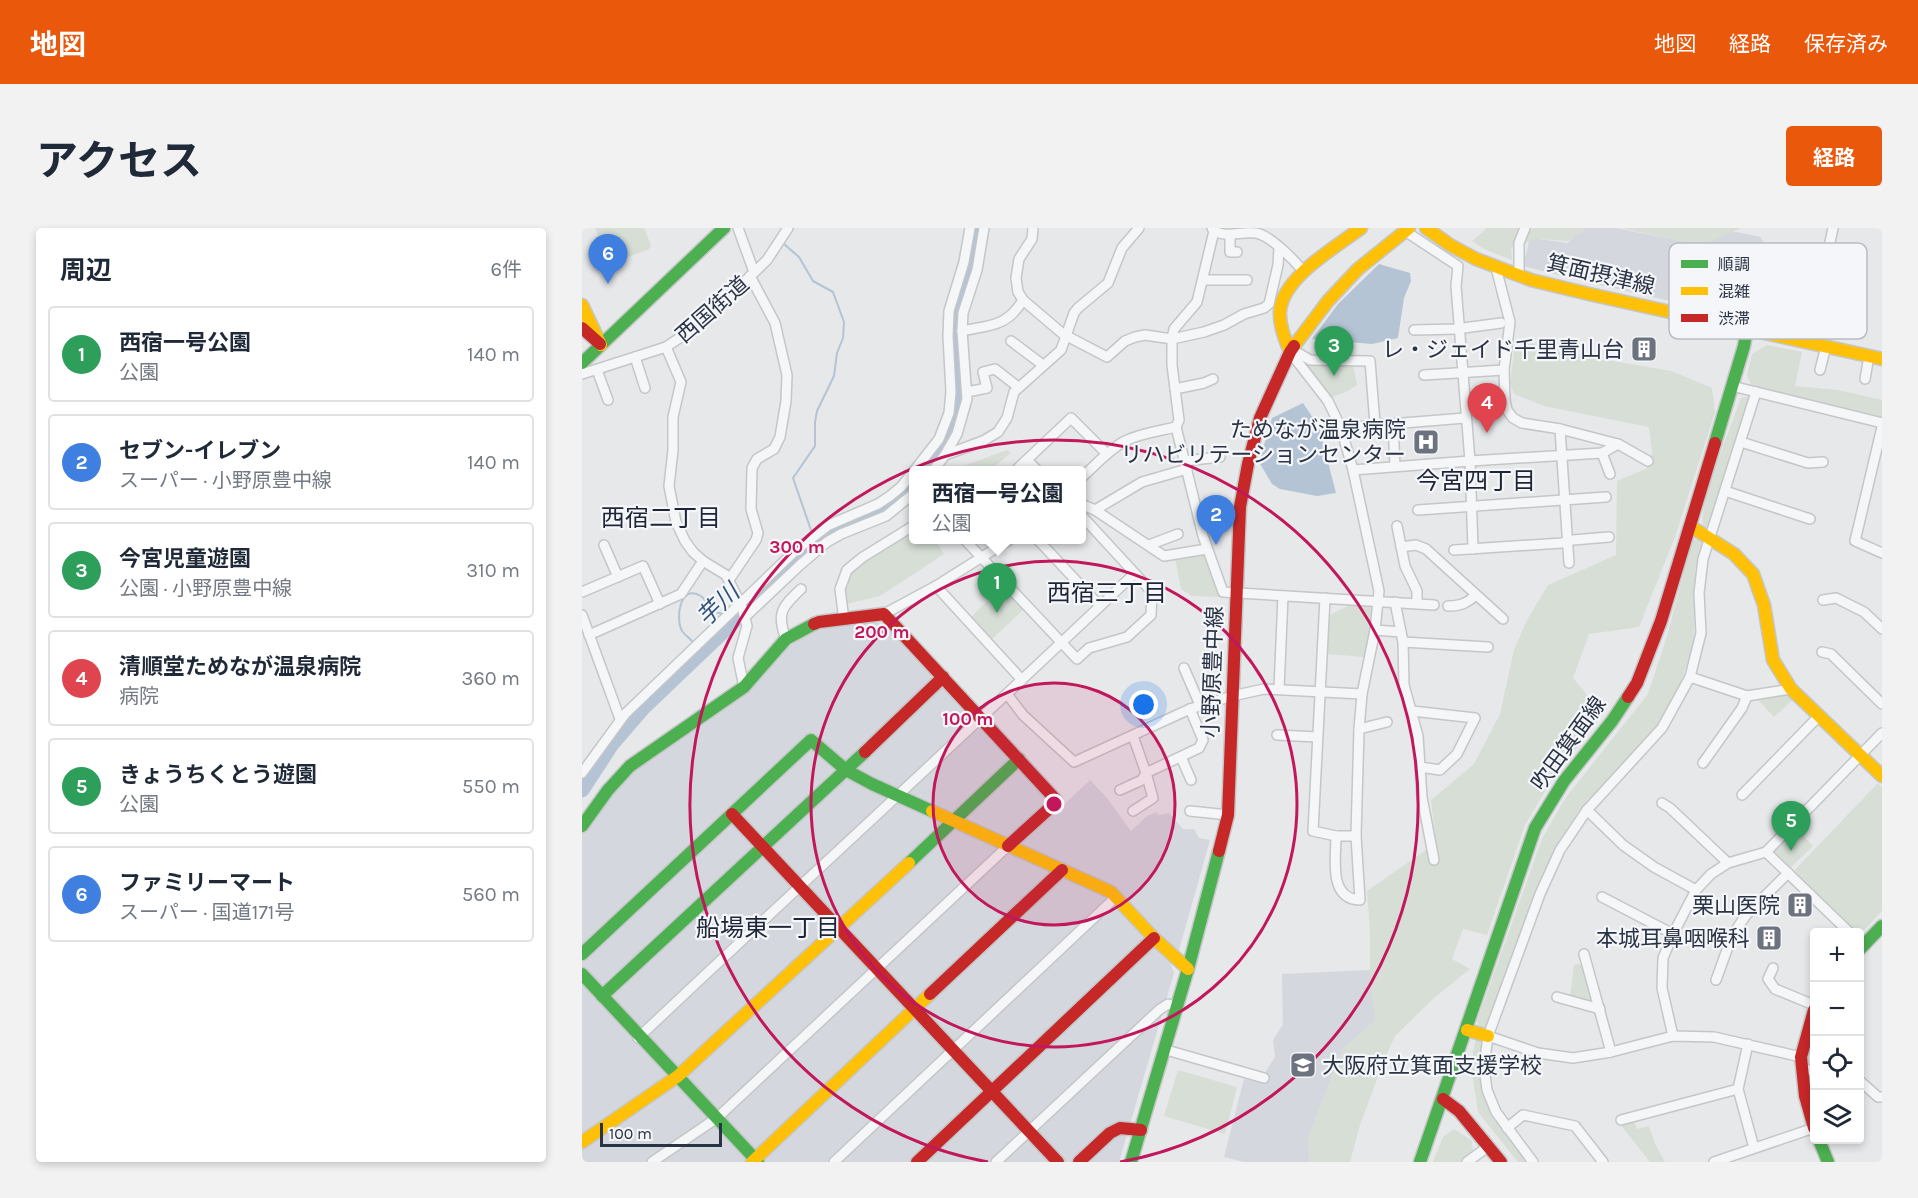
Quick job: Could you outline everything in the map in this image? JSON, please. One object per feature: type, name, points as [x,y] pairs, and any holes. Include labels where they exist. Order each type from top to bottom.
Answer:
[{"type":"main road","points":[[582,363],[724,228]]},
{"type":"main road","points":[[1290,352],[1280,327],[1280,313],[1283,298],[1290,284],[1361,228]]},
{"type":"main road","name":"箕面摂津線","points":[[1426,228],[1471,256],[1519,276],[1552,286],[1669,312]]},
{"type":"main road","name":"小野原豊中線","points":[[1131,1162],[1188,969],[1228,815],[1240,507],[1260,418],[1290,352],[1328,301],[1358,269],[1407,229]]},
{"type":"main road","points":[[582,305],[601,345]]},
{"type":"main road","points":[[582,328],[601,345]]},
{"type":"main road","name":"吹田箕面線","points":[[1420,1162],[1535,828],[1564,781],[1612,721],[1637,683],[1661,621],[1745,339]]},
{"type":"main road","name":"箕面摂津線","points":[[1795,339],[1882,359]]},
{"type":"main road","points":[[1690,526],[1734,554],[1753,574],[1764,605],[1773,660],[1791,689],[1882,776]]},
{"type":"main road","points":[[582,826],[608,790],[630,766],[744,687],[786,639],[819,622],[884,614],[1056,801],[1048,811],[1008,846]]},
{"type":"main road","points":[[602,996],[943,677]]},
{"type":"main road","points":[[582,954],[811,740],[846,770],[1111,892],[1154,938],[1188,969]]},
{"type":"main road","points":[[582,1142],[678,1076],[840,928],[1019,759]]},
{"type":"main road","points":[[732,814],[1058,1162]]},
{"type":"main road","points":[[582,974],[638,1038],[678,1076],[755,1161],[1062,870]]},
{"type":"main road","points":[[1864,942],[1882,926]]},
{"type":"main road","points":[[917,1162],[1154,938]]},
{"type":"main road","points":[[1467,1030],[1488,1036]]},
{"type":"main road","points":[[1810,1112],[1805,1096],[1806,1066],[1811,1036]]},
{"type":"main road","points":[[1443,1099],[1458,1111],[1502,1162]]},
{"type":"main road","points":[[1080,1162],[1110,1132],[1120,1128],[1141,1130]]},
{"type":"main road","points":[[1821,1144],[1828,1162]]},
{"type":"street","points":[[729,580],[756,540],[758,533],[751,507],[752,468],[757,459],[775,448],[783,426],[787,375],[776,323],[752,274],[738,228]]},
{"type":"street","name":"西国街道","points":[[582,374],[666,347],[706,319],[767,260],[788,228]]},
{"type":"street","points":[[919,466],[941,435],[949,413],[951,392],[949,310],[964,262],[970,228]]},
{"type":"street","points":[[937,466],[960,427],[967,399],[962,331],[963,313],[977,270],[984,228]]},
{"type":"street","points":[[1033,228],[1032,239],[1019,259],[1016,278],[1018,292],[1023,300],[1067,337],[1107,357],[1125,341],[1135,337],[1145,335],[1172,339],[1216,328],[1244,314],[1264,308],[1269,304],[1278,265],[1279,248]]},
{"type":"street","points":[[945,455],[983,441],[998,432],[1006,423],[1012,397],[1018,387],[1061,350],[1074,313],[1108,283],[1122,248],[1139,228]]},
{"type":"street","points":[[1519,276],[1519,243],[1525,228]]},
{"type":"street","points":[[1830,243],[1833,228]]},
{"type":"street","points":[[1304,272],[1271,239],[1261,234],[1224,235],[1213,229],[1197,302],[1174,329],[1172,365],[1179,420],[1176,427],[1208,549],[1223,592],[1434,605]]},
{"type":"street","points":[[1407,229],[1458,266],[1456,286],[1470,461],[1473,549]]},
{"type":"street","points":[[1230,235],[1230,252],[1237,252]]},
{"type":"street","points":[[1496,268],[1510,322],[1504,370],[1507,410],[1522,423],[1560,429],[1618,444],[1648,461]]},
{"type":"street","points":[[1203,280],[1247,280]]},
{"type":"street","points":[[962,331],[1011,318],[1023,300]]},
{"type":"street","points":[[1414,330],[1501,323]]},
{"type":"street","points":[[1011,341],[1043,365]]},
{"type":"street","points":[[1821,370],[1826,346]]},
{"type":"street","points":[[666,347],[681,382],[673,417],[674,450],[670,495],[677,526],[690,549],[703,561],[720,570],[729,580],[743,611],[747,629],[738,656],[744,687]]},
{"type":"street","points":[[1290,352],[1300,354],[1310,360],[1370,361],[1375,424]]},
{"type":"street","points":[[1290,352],[1328,401],[1341,428],[1353,471],[1379,591],[1375,630],[1362,694],[1359,729],[1356,836],[1360,900],[1350,900],[1345,896],[1336,880],[1336,836]]},
{"type":"street","points":[[1865,379],[1869,356]]},
{"type":"street","points":[[635,357],[645,388]]},
{"type":"street","points":[[967,392],[987,388],[983,372],[994,369],[1018,387]]},
{"type":"street","points":[[597,370],[608,400]]},
{"type":"street","points":[[1424,375],[1504,370]]},
{"type":"street","points":[[1175,389],[1213,379]]},
{"type":"street","points":[[1732,386],[1882,425],[1855,541],[1882,553]]},
{"type":"street","points":[[1533,1162],[1496,1112],[1487,1090],[1484,1067],[1488,1036],[1540,894],[1560,850],[1587,810],[1662,728],[1690,677],[1701,633],[1699,593],[1703,559],[1756,392]]},
{"type":"street","points":[[1020,466],[1071,418],[1107,454]]},
{"type":"street","points":[[1341,428],[1465,418]]},
{"type":"street","points":[[1393,424],[1395,466]]},
{"type":"street","points":[[1086,473],[1125,441],[1176,427]]},
{"type":"street","points":[[1560,429],[1569,563]]},
{"type":"street","points":[[1741,442],[1808,463],[1823,462]]},
{"type":"street","points":[[1353,471],[1395,466],[1602,453],[1618,444]]},
{"type":"street","points":[[1602,453],[1610,474]]},
{"type":"street","points":[[1095,510],[1142,482],[1185,465],[1220,457]]},
{"type":"street","points":[[1027,460],[1033,466]]},
{"type":"street","points":[[743,611],[796,550],[822,529],[884,500],[909,478]]},
{"type":"street","points":[[1725,491],[1810,519]]},
{"type":"street","points":[[582,773],[620,719],[743,611],[827,542],[886,516],[909,497]]},
{"type":"street","points":[[1418,510],[1606,497]]},
{"type":"street","points":[[1086,506],[1164,556],[1208,549]]},
{"type":"street","points":[[969,544],[1077,659],[1089,648],[1127,637],[1151,615],[1152,592],[1086,520]]},
{"type":"street","points":[[1397,526],[1405,566],[1417,591],[1417,603]]},
{"type":"street","points":[[844,620],[840,590],[847,570],[863,557],[909,528]]},
{"type":"street","points":[[1149,545],[1178,534]]},
{"type":"street","points":[[1454,550],[1609,537]]},
{"type":"street","points":[[884,614],[936,586],[1002,544]]},
{"type":"street","points":[[1042,544],[1100,606]]},
{"type":"street","points":[[604,545],[618,577]]},
{"type":"street","points":[[1401,547],[1416,545],[1426,549],[1503,619]]},
{"type":"street","points":[[589,635],[681,594],[703,561]]},
{"type":"street","points":[[582,592],[643,566],[660,604]]},
{"type":"street","points":[[638,1038],[896,795],[1061,644],[1134,573]]},
{"type":"street","points":[[936,586],[1022,680]]},
{"type":"street","points":[[786,639],[781,627],[781,612],[784,605],[801,589]]},
{"type":"street","points":[[1448,606],[1467,603],[1476,595]]},
{"type":"street","points":[[1279,689],[1283,596]]},
{"type":"street","points":[[1325,598],[1313,831],[1336,836],[1356,836]]},
{"type":"street","points":[[1823,600],[1836,598],[1864,612],[1882,629]]},
{"type":"street","points":[[1395,602],[1402,637],[1404,685],[1418,736],[1422,797],[1434,860]]},
{"type":"street","points":[[582,615],[620,719]]},
{"type":"street","points":[[1375,630],[1402,637],[1488,647]]},
{"type":"street","points":[[1822,652],[1831,654],[1882,704]]},
{"type":"street","points":[[1184,668],[1200,705]]},
{"type":"street","points":[[1690,677],[1747,696],[1791,689]]},
{"type":"street","points":[[1007,694],[1023,715],[1074,762],[1200,705],[1232,696],[1264,689],[1362,694]]},
{"type":"street","points":[[1703,763],[1742,708],[1747,696]]},
{"type":"street","points":[[1120,790],[1142,780],[1146,773],[1199,748],[1203,740],[1190,710]]},
{"type":"street","points":[[1412,711],[1475,718],[1457,754],[1440,770],[1420,767]]},
{"type":"street","points":[[1742,795],[1820,716]]},
{"type":"street","points":[[1359,729],[1388,722]]},
{"type":"street","points":[[1673,1036],[1662,988],[1664,958],[1673,934],[1696,890],[1711,874],[1728,863],[1766,852],[1882,733]]},
{"type":"street","points":[[1277,735],[1317,737]]},
{"type":"street","points":[[1132,811],[1153,798],[1133,736]]},
{"type":"street","points":[[1181,757],[1191,780]]},
{"type":"street","points":[[1662,803],[1671,808],[1728,863]]},
{"type":"street","points":[[1587,810],[1646,862],[1696,890]]},
{"type":"street","points":[[1190,811],[1228,815]]},
{"type":"street","points":[[652,1162],[717,1118],[1008,846]]},
{"type":"street","points":[[1766,852],[1844,928]]},
{"type":"street","points":[[1716,980],[1732,936],[1746,915],[1788,873]]},
{"type":"street","points":[[834,1162],[1116,897]]},
{"type":"street","points":[[1602,897],[1673,934]]},
{"type":"street","points":[[1584,954],[1611,1052]]},
{"type":"street","points":[[1773,968],[1768,979],[1775,989],[1810,1003]]},
{"type":"street","points":[[1557,997],[1600,1009]]},
{"type":"street","points":[[996,1162],[1159,1010],[1168,1004],[1176,1006]]},
{"type":"street","points":[[1488,1036],[1538,1053],[1573,1058],[1611,1052],[1673,1036],[1714,1037],[1748,1044],[1806,1066]]},
{"type":"street","points":[[1748,1044],[1738,1089],[1754,1148]]},
{"type":"street","points":[[1163,1049],[1264,1078]]},
{"type":"street","points":[[1864,1085],[1878,1097],[1882,1097]]},
{"type":"street","points":[[1621,1120],[1738,1089]]},
{"type":"street","points":[[1507,1128],[1522,1115],[1575,1126],[1603,1162]]},
{"type":"street","points":[[1714,1162],[1810,1130]]},
{"type":"street","points":[[1470,1161],[1489,1146]]},
{"type":"shaded area","points":[[595,228],[644,228],[651,245],[649,249],[611,264]]},
{"type":"shaded area","points":[[1486,228],[1587,228],[1568,241],[1536,239],[1511,248],[1512,260],[1484,249],[1472,241]]},
{"type":"shaded area","points":[[1581,228],[1616,228],[1691,243],[1669,243],[1669,301],[1523,266],[1530,238],[1568,243]]},
{"type":"shaded area","points":[[1621,228],[1741,228],[1708,243],[1688,243]]},
{"type":"shaded area","points":[[1737,232],[1760,237],[1765,243],[1703,243],[1713,234]]},
{"type":"shaded area","points":[[1526,341],[1553,351],[1671,371],[1712,388],[1715,412],[1675,537],[1639,627],[1589,634],[1573,678],[1603,714],[1552,779],[1525,825],[1487,935],[1463,929],[1452,959],[1470,969],[1435,997],[1395,1036],[1359,1128],[1350,1162],[1310,1162],[1308,1138],[1343,1049],[1376,1020],[1370,982],[1367,891],[1436,843],[1431,800],[1474,764],[1500,714],[1514,650],[1527,620],[1548,585],[1616,555],[1617,481],[1646,469],[1652,453],[1649,427],[1544,406],[1514,394],[1510,383],[1515,345]]},
{"type":"shaded area","points":[[1767,345],[1802,352],[1795,386],[1838,390],[1882,400],[1882,417],[1752,387],[1747,375],[1752,354]]},
{"type":"shaded area","points":[[1308,363],[1353,365],[1357,385],[1329,398],[1306,367]]},
{"type":"shaded area","points":[[1741,398],[1751,398],[1730,455],[1711,524],[1706,527],[1703,526],[1703,516],[1710,484]]},
{"type":"shaded area","points":[[1007,450],[1011,453],[995,466],[963,466]]},
{"type":"shaded area","points":[[909,533],[909,544],[938,544],[944,554],[880,596],[842,605],[847,570]]},
{"type":"shaded area","points":[[1693,540],[1701,540],[1702,544],[1695,570],[1694,641],[1679,688],[1659,723],[1579,811],[1554,849],[1534,896],[1487,1028],[1483,1028],[1477,1021],[1542,839],[1564,800],[1648,694],[1666,640],[1691,545]]},
{"type":"shaded area","points":[[1206,553],[1223,597],[1192,596],[1181,589],[1175,558]]},
{"type":"shaded area","points":[[1002,587],[1024,609],[991,640],[970,618]]},
{"type":"shaded area","points":[[1352,604],[1369,605],[1373,611],[1365,657],[1327,654],[1328,616]]},
{"type":"shaded area","points":[[873,621],[885,625],[1044,794],[1044,805],[1016,832],[1028,838],[1090,780],[1107,798],[1131,831],[1147,816],[1157,812],[1158,815],[1169,813],[1183,829],[1194,829],[1199,838],[1210,840],[1179,950],[1174,951],[1171,965],[1174,973],[1119,1162],[582,1162],[582,826],[608,790],[744,687],[802,629]]},
{"type":"shaded area","points":[[1786,693],[1795,698],[1774,717],[1758,700]]},
{"type":"shaded area","points":[[1878,783],[1882,787],[1882,911],[1865,929],[1851,928],[1793,872]]},
{"type":"shaded area","points":[[1802,835],[1813,846],[1789,869],[1774,854],[1774,849],[1785,839],[1790,838],[1795,842]]},
{"type":"shaded area","points":[[1579,964],[1584,967],[1592,998],[1588,1002],[1570,997],[1574,965]]},
{"type":"shaded area","name":"大阪府立箕面支援学校","points":[[1370,970],[1376,1020],[1343,1049],[1308,1138],[1310,1162],[1244,1162],[1224,1157],[1244,1079],[1263,1083],[1265,1073],[1275,1057],[1273,1040],[1283,1024],[1282,974]]},
{"type":"shaded area","points":[[1479,1038],[1483,1041],[1481,1068],[1489,1105],[1500,1126],[1529,1162],[1518,1162],[1478,1112],[1471,1066],[1475,1041]]},
{"type":"shaded area","points":[[1178,1070],[1237,1087],[1225,1134],[1164,1116]]},
{"type":"shaded area","points":[[1631,1121],[1635,1123],[1637,1129],[1649,1126],[1655,1144],[1665,1162],[1650,1162],[1620,1124]]},
{"type":"shaded area","points":[[1454,1129],[1472,1141],[1473,1154],[1462,1162],[1433,1162],[1443,1137]]},
{"type":"water","points":[[1379,264],[1410,273],[1411,281],[1404,298],[1398,338],[1372,344],[1312,339],[1338,304]]},
{"type":"water","points":[[1303,403],[1319,427],[1336,493],[1317,496],[1280,489],[1272,484],[1259,462],[1272,418]]},
{"type":"waterway","name":"芋川","points":[[929,466],[948,439],[957,416],[960,396],[957,313],[973,262],[978,228]]},
{"type":"waterway","points":[[784,244],[799,257],[813,281],[833,292],[844,322],[843,338],[837,353],[834,376],[817,411],[815,446],[793,478],[811,530]]},
{"type":"waterway","points":[[1098,297],[1108,289]]},
{"type":"waterway","points":[[986,444],[1002,433],[1011,420]]},
{"type":"waterway","points":[[952,457],[975,449]]},
{"type":"waterway","name":"芋川","points":[[582,790],[612,744],[643,708],[794,564],[825,537],[886,509],[909,489]]},
{"type":"waterway","points":[[692,641],[682,631],[679,618],[681,604],[688,594],[694,593],[701,596],[712,611],[722,614]]},
{"type":"traffic: fast","points":[[582,363],[724,228]]},
{"type":"traffic: fast","points":[[1715,443],[1745,339]]},
{"type":"traffic: fast","points":[[582,826],[608,790],[630,766],[744,687],[786,639],[814,624]]},
{"type":"traffic: fast","points":[[1420,1162],[1535,828],[1564,781],[1612,721],[1628,697]]},
{"type":"traffic: fast","points":[[582,954],[811,740],[846,770],[932,811]]},
{"type":"traffic: fast","points":[[602,996],[865,752]]},
{"type":"traffic: fast","points":[[909,863],[1019,759]]},
{"type":"traffic: fast","points":[[1131,1162],[1188,969],[1219,851]]},
{"type":"traffic: fast","points":[[1864,945],[1882,926]]},
{"type":"traffic: fast","points":[[582,974],[758,1162]]},
{"type":"traffic: fast","points":[[1821,1144],[1828,1162]]},
{"type":"traffic: slow","points":[[1290,352],[1280,321],[1283,298],[1290,286],[1312,264],[1361,228]]},
{"type":"traffic: slow","points":[[1294,346],[1328,301],[1358,269],[1409,228]]},
{"type":"traffic: slow","points":[[1426,228],[1450,245],[1476,259],[1531,280],[1669,312]]},
{"type":"traffic: slow","points":[[582,305],[601,345]]},
{"type":"traffic: slow","points":[[1792,339],[1882,359]]},
{"type":"traffic: slow","points":[[1690,526],[1734,554],[1753,574],[1764,605],[1773,660],[1791,689],[1882,776]]},
{"type":"traffic: slow","points":[[932,811],[1111,892],[1154,938],[1188,969]]},
{"type":"traffic: slow","points":[[582,1142],[678,1076],[909,863]]},
{"type":"traffic: slow","points":[[752,1162],[930,994]]},
{"type":"traffic: slow","points":[[1467,1030],[1488,1036]]},
{"type":"traffic: jam","points":[[582,328],[600,344]]},
{"type":"traffic: jam","points":[[1219,851],[1228,815],[1240,507],[1260,418],[1294,346]]},
{"type":"traffic: jam","points":[[1628,697],[1637,683],[1661,621],[1715,443]]},
{"type":"traffic: jam","points":[[814,624],[884,614],[1056,800],[1008,846]]},
{"type":"traffic: jam","points":[[865,752],[943,677]]},
{"type":"traffic: jam","points":[[732,814],[1058,1162]]},
{"type":"traffic: jam","points":[[930,994],[1062,870]]},
{"type":"traffic: jam","points":[[917,1162],[1154,938]]},
{"type":"traffic: jam","points":[[1810,1024],[1801,1057],[1805,1096],[1810,1114]]},
{"type":"traffic: jam","points":[[1443,1099],[1459,1111],[1501,1162]]},
{"type":"traffic: jam","points":[[1079,1162],[1110,1133],[1120,1128],[1141,1130]]},
{"type":"place","name":"ファミリーマート","points":[[608,284]]},
{"type":"place","name":"レ・ジェイド千里青山台","points":[[1644,349]]},
{"type":"place","name":"今宮児童遊園","points":[[1334,376]]},
{"type":"place","name":"清順堂ためなが温泉病院","points":[[1487,433]]},
{"type":"place","name":"ためなが温泉病院 リハビリテーションセンター","points":[[1426,442]]},
{"type":"place","name":"セブン-イレブン","points":[[1216,545]]},
{"type":"place","name":"西宿一号公園","points":[[997,613]]},
{"type":"place","name":"きょうちくとう遊園","points":[[1791,851]]},
{"type":"place","name":"栗山医院","points":[[1800,905]]},
{"type":"place","name":"本城耳鼻咽喉科","points":[[1769,938]]},
{"type":"place","name":"大阪府立箕面支援学校","points":[[1303,1065]]},
{"type":"district","name":"今宮四丁目","points":[[1476,481]]},
{"type":"district","name":"西宿二丁目","points":[[661,518]]},
{"type":"district","name":"西宿三丁目","points":[[1107,593]]},
{"type":"district","name":"船場東一丁目","points":[[768,928]]}]
